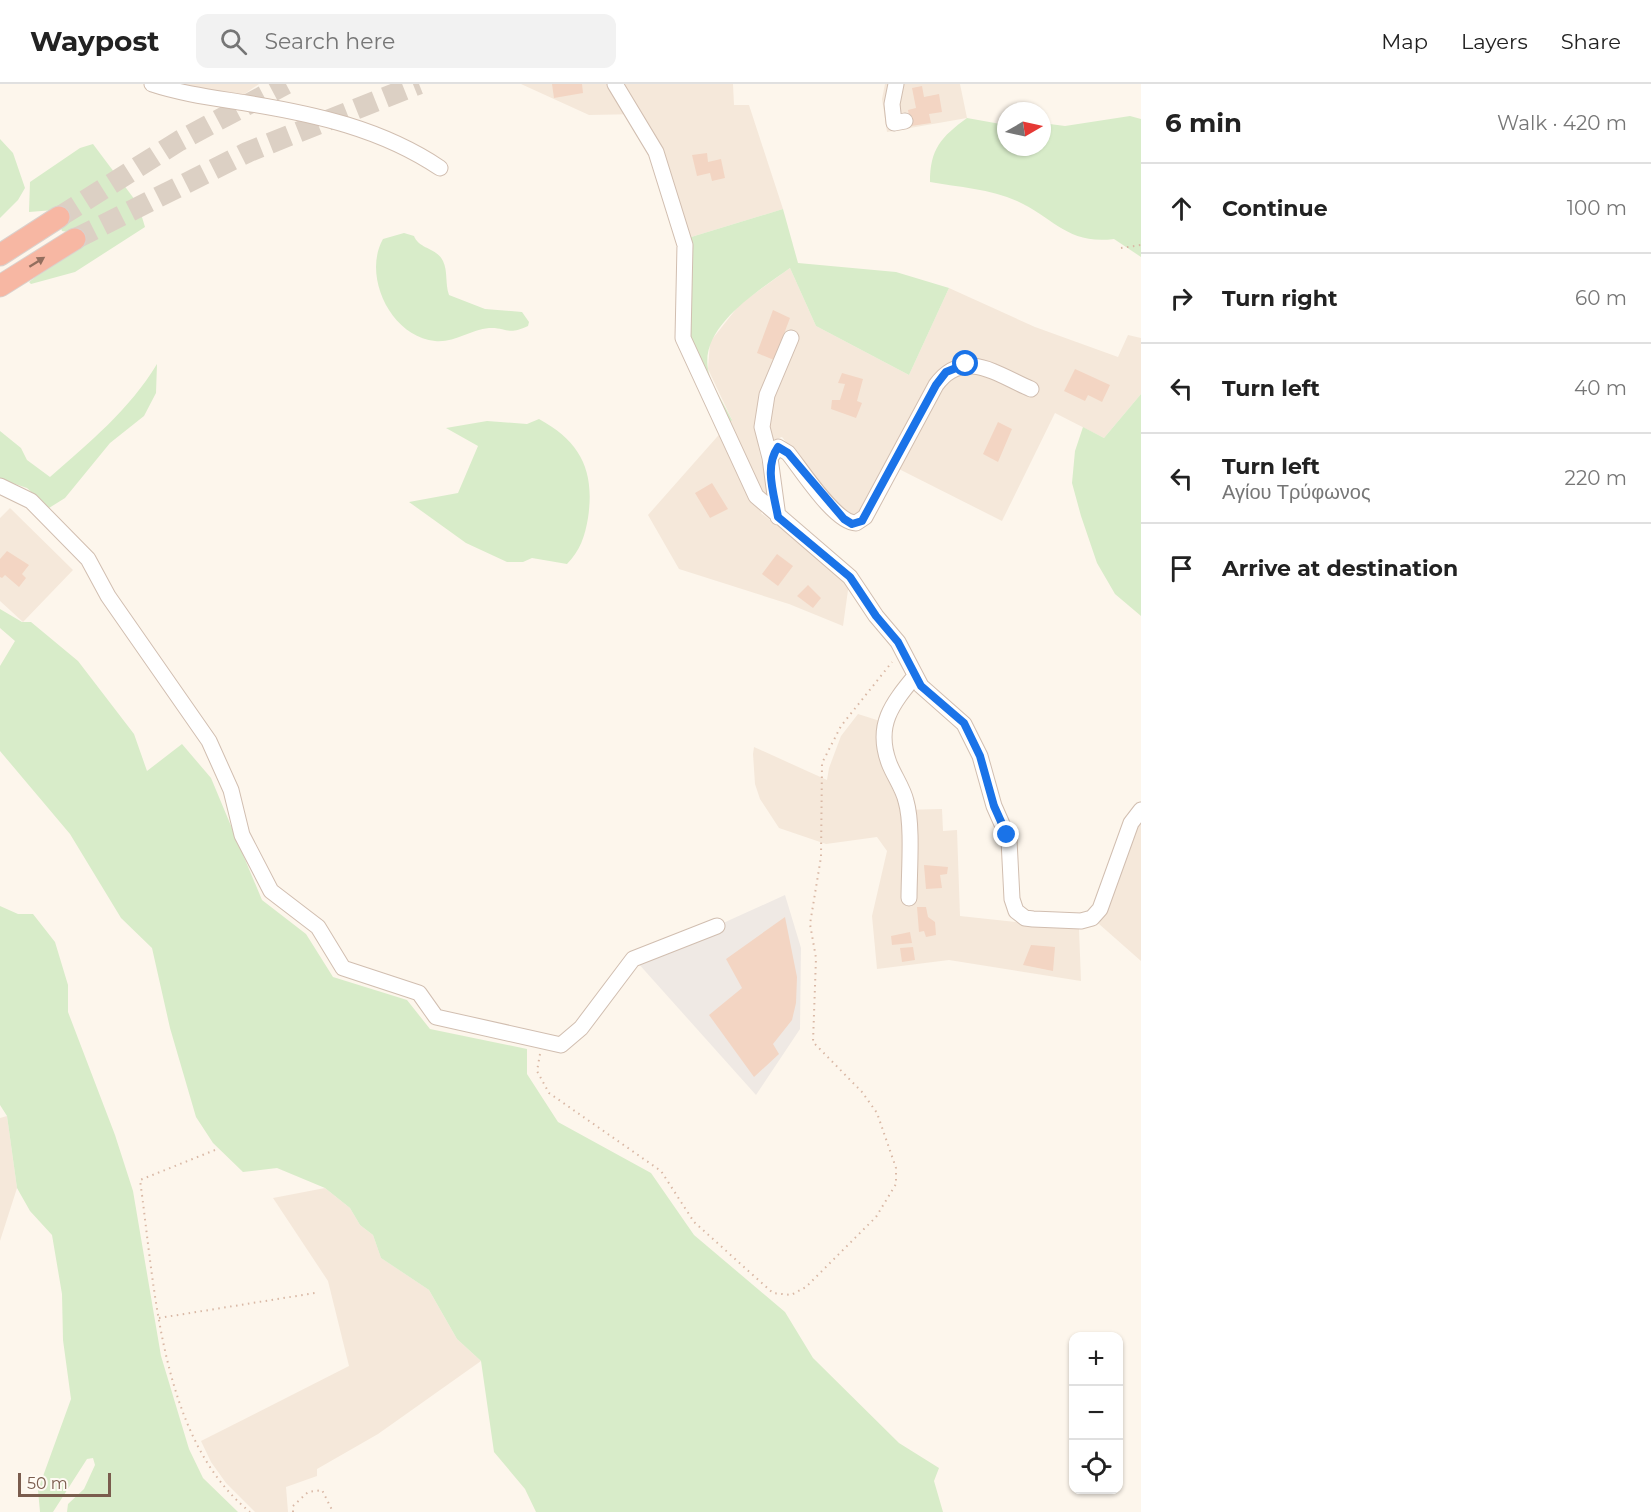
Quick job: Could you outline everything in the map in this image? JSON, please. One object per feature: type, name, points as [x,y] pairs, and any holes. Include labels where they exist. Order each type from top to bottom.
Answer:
[{"type":"highway","points":[[0,255],[59,217]]},
{"type":"highway","points":[[0,286],[75,239]]},
{"type":"street","points":[[152,84],[277,108],[362,129],[413,150],[440,168]]},
{"type":"street","points":[[615,84],[656,152],[685,246],[683,338],[756,496],[778,517],[844,570],[902,649],[915,676],[930,696],[962,721],[974,740],[994,806],[1009,840],[1013,903],[1022,916],[1041,920],[1081,921],[1095,916],[1100,909],[1131,823],[1141,810]]},
{"type":"street","points":[[896,84],[892,104],[894,123],[905,121]]},
{"type":"street","points":[[778,517],[770,458],[762,427],[767,395],[791,338]]},
{"type":"street","points":[[770,458],[778,447],[788,453],[837,513],[849,522],[859,522],[865,517],[936,385],[946,372],[957,366],[975,366],[1031,389]]},
{"type":"street","points":[[0,486],[31,501],[88,559],[108,597],[209,741],[231,790],[242,835],[271,891],[318,927],[342,968],[418,993],[436,1017],[561,1045],[581,1028],[633,959],[717,926]]},
{"type":"street","points":[[909,898],[907,808],[889,762],[884,731],[887,714],[894,701],[915,676]]},
{"type":"path","points":[[1121,248],[1141,246]]},
{"type":"path","points":[[542,1039],[537,1071],[549,1093],[661,1171],[694,1222],[773,1293],[791,1295],[806,1287],[876,1217],[896,1185],[896,1168],[877,1113],[862,1092],[813,1042],[816,958],[810,924],[821,857],[822,763],[841,726],[902,649]]},
{"type":"path","points":[[215,1150],[140,1180],[166,1357],[202,1459],[218,1482],[250,1512]]},
{"type":"path","points":[[159,1318],[315,1293]]},
{"type":"path","points":[[293,1512],[293,1506],[308,1492],[322,1490],[333,1512]]},
{"type":"shaded area","points":[[168,84],[259,84],[243,95]]},
{"type":"shaded area","points":[[521,84],[733,84],[734,105],[749,105],[783,209],[688,238],[640,114],[589,115]]},
{"type":"shaded area","points":[[885,84],[960,84],[967,118],[887,132],[882,99]]},
{"type":"shaded area","points":[[790,268],[816,326],[909,375],[949,288],[1035,327],[1118,357],[1128,335],[1141,338],[1141,394],[1104,438],[1055,413],[1002,521],[889,464],[860,518],[849,517],[829,497],[782,437],[758,445],[770,500],[761,513],[849,583],[843,626],[789,604],[679,569],[648,515],[732,420],[708,369],[710,342],[740,304]]},
{"type":"shaded area","points":[[10,508],[73,570],[23,622],[0,601],[0,518]]},
{"type":"shaded area","points":[[858,714],[880,721],[884,771],[902,810],[942,809],[943,831],[957,830],[960,916],[1079,929],[1081,981],[949,960],[877,969],[872,916],[887,851],[877,837],[826,844],[779,828],[760,799],[755,784],[754,747],[827,780],[841,736]]},
{"type":"shaded area","points":[[1141,817],[1141,961],[1099,924],[1135,825]]},
{"type":"shaded area","points":[[785,895],[801,948],[800,1029],[756,1095],[637,962]]},
{"type":"shaded area","points":[[7,1116],[17,1188],[0,1241],[0,1118]]},
{"type":"shaded area","points":[[325,1188],[350,1208],[360,1225],[373,1235],[381,1258],[429,1290],[457,1339],[481,1361],[378,1434],[317,1469],[317,1476],[286,1487],[288,1512],[255,1512],[226,1483],[211,1462],[201,1441],[349,1366],[328,1281],[273,1198]]},
{"type":"green space","points":[[1130,116],[1141,119],[1141,257],[1114,239],[1098,240],[1073,234],[1007,197],[930,182],[932,161],[939,145],[950,131],[967,118],[997,123],[997,156],[1051,156],[1051,124],[1065,126]]},
{"type":"green space","points":[[0,139],[13,153],[25,188],[18,200],[0,218]]},
{"type":"green space","points":[[93,144],[138,204],[145,227],[75,272],[31,284],[29,282],[65,254],[68,232],[62,231],[54,210],[29,212],[30,182],[80,148]]},
{"type":"green space","points":[[783,209],[798,263],[896,272],[949,288],[909,375],[816,326],[790,268],[749,298],[723,324],[713,338],[708,353],[708,369],[732,420],[726,428],[686,337],[688,238]]},
{"type":"green space","points":[[404,233],[414,236],[420,244],[437,253],[443,261],[449,295],[485,309],[522,312],[529,322],[528,326],[511,331],[495,328],[482,329],[442,341],[419,337],[405,329],[385,302],[376,270],[377,254],[383,239]]},
{"type":"green space","points":[[157,364],[156,393],[144,416],[110,443],[65,498],[49,508],[27,488],[0,479],[0,431],[21,448],[27,460],[50,477],[121,411]]},
{"type":"green space","points":[[1141,394],[1141,616],[1115,594],[1097,563],[1072,483],[1075,451],[1083,427],[1104,438]]},
{"type":"green space","points":[[539,419],[575,448],[587,472],[590,501],[587,525],[579,548],[567,564],[532,558],[523,562],[507,562],[466,543],[409,502],[458,493],[478,446],[446,428],[487,421],[527,424]]},
{"type":"green space","points":[[0,609],[22,622],[31,622],[78,661],[134,734],[147,771],[182,744],[211,778],[262,900],[306,934],[333,977],[407,1000],[430,1029],[527,1049],[527,1074],[558,1122],[651,1173],[694,1235],[785,1312],[813,1358],[899,1443],[939,1468],[934,1481],[943,1512],[536,1512],[525,1489],[494,1452],[481,1361],[457,1339],[429,1290],[381,1258],[373,1235],[360,1225],[350,1208],[325,1188],[277,1168],[243,1172],[213,1143],[196,1117],[170,1028],[152,948],[121,918],[70,834],[0,751],[0,666],[15,641],[0,628]]},
{"type":"green space","points":[[0,906],[18,914],[33,914],[55,942],[68,985],[68,1012],[115,1135],[133,1191],[161,1356],[189,1449],[203,1478],[238,1512],[67,1512],[68,1504],[84,1489],[95,1465],[93,1458],[87,1459],[53,1512],[40,1512],[38,1490],[71,1399],[63,1340],[62,1294],[52,1235],[30,1211],[17,1188],[7,1116],[0,1105]]},
{"type":"building","points":[[552,84],[582,84],[583,93],[554,98]]},
{"type":"building","points":[[922,86],[924,97],[939,94],[942,112],[929,114],[931,123],[911,126],[908,110],[916,108],[912,88]]},
{"type":"building","points":[[707,153],[708,162],[721,159],[725,178],[712,181],[710,173],[697,176],[692,155]]},
{"type":"building","points":[[773,310],[790,318],[774,360],[757,353]]},
{"type":"building","points":[[1075,369],[1110,385],[1102,402],[1088,395],[1085,401],[1064,391]]},
{"type":"building","points":[[842,373],[863,379],[857,401],[862,403],[856,418],[831,409],[832,400],[840,400],[845,384],[838,383]]},
{"type":"building","points":[[998,422],[1012,429],[998,462],[983,454]]},
{"type":"building","points":[[712,483],[728,509],[710,518],[695,493]]},
{"type":"building","points":[[7,551],[29,565],[22,574],[26,578],[19,587],[5,575],[0,577],[0,559]]},
{"type":"building","points":[[777,554],[793,566],[778,586],[762,574]]},
{"type":"building","points":[[808,585],[821,598],[813,608],[797,596]]},
{"type":"building","points":[[924,865],[948,867],[947,874],[940,875],[942,888],[926,889]]},
{"type":"building","points":[[917,907],[926,907],[928,917],[935,922],[936,935],[926,937],[924,931],[919,932]]},
{"type":"building","points":[[785,917],[797,977],[796,1003],[792,1020],[773,1044],[779,1054],[754,1077],[709,1015],[742,988],[726,959]]},
{"type":"building","points":[[910,932],[912,943],[892,945],[891,936]]},
{"type":"building","points":[[1031,945],[1055,947],[1053,971],[1023,965]]},
{"type":"building","points":[[913,947],[915,960],[902,962],[900,948]]},
{"type":"tunnel","points":[[59,217],[179,141],[286,84]]},
{"type":"tunnel","points":[[75,239],[248,152],[419,84]]},
{"type":"route","points":[[966,364],[957,366],[941,377],[862,521],[852,524],[837,513],[788,453],[778,447],[770,458],[771,480],[778,517],[844,570],[876,616],[898,642],[921,686],[964,723],[974,740],[986,773],[994,806],[1007,835]]}]
